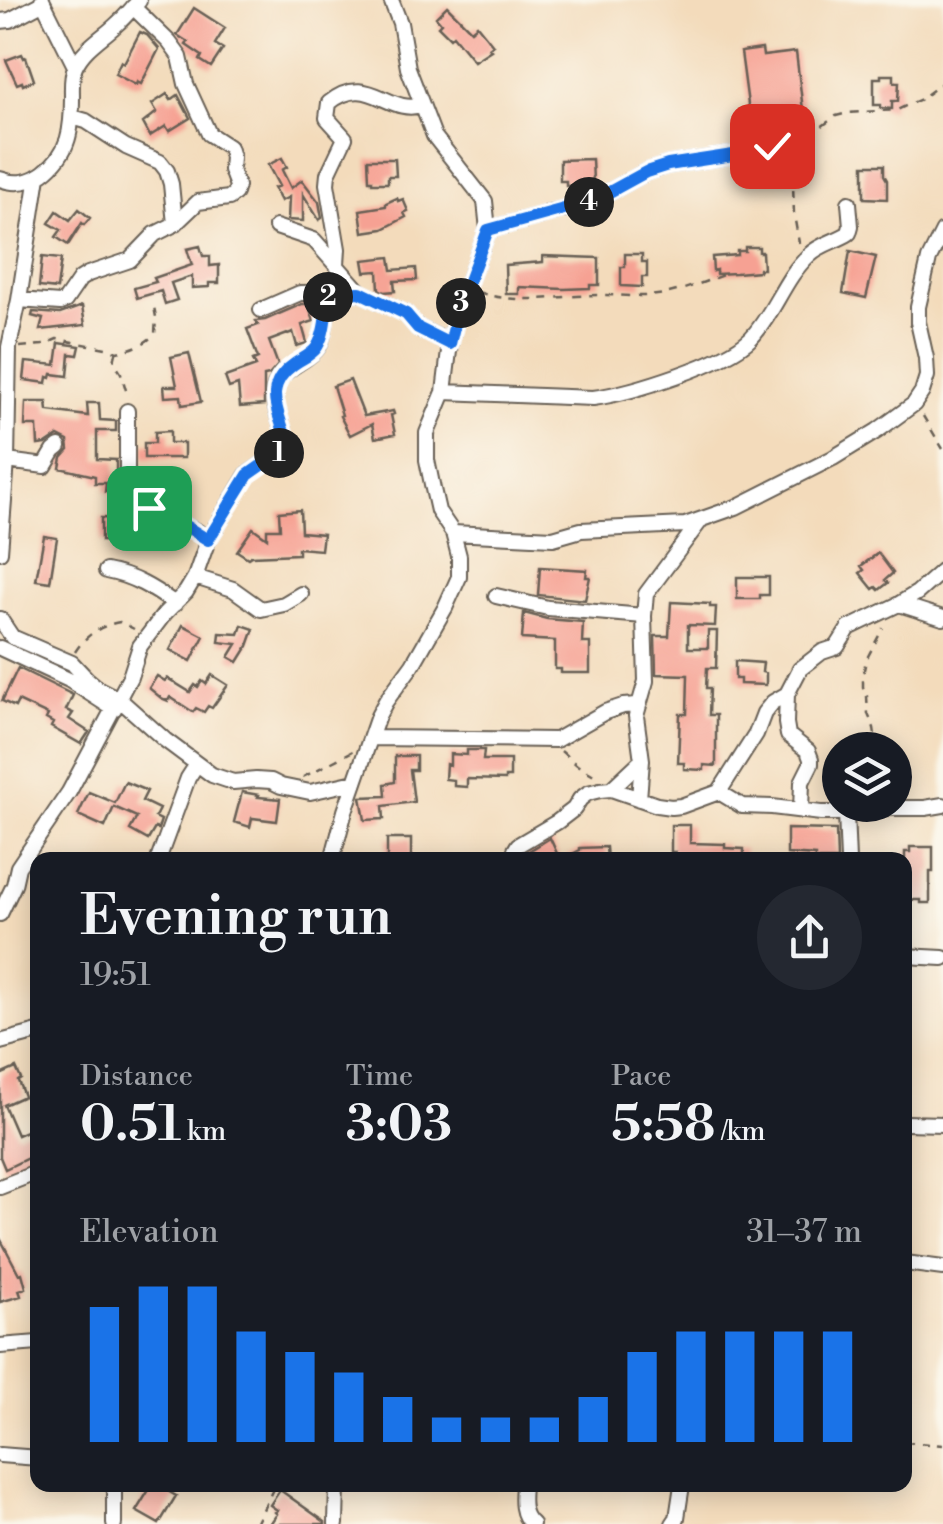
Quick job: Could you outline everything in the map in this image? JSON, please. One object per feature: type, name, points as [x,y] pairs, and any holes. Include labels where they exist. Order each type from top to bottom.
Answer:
[{"type":"street","points":[[392,0],[408,68],[434,136],[485,201],[488,230],[458,310],[444,392],[428,433],[427,460],[438,511],[453,533],[460,570]]},
{"type":"street","points":[[0,21],[10,20],[42,1],[75,66]]},
{"type":"street","points":[[0,179],[28,182],[61,156],[71,131],[75,66],[85,51],[137,3],[180,57],[186,84],[209,134],[229,147],[232,157],[235,194],[198,202],[175,224],[155,234],[130,260],[80,279],[65,301],[19,300]]},
{"type":"street","points":[[337,264],[327,184],[345,138],[327,118],[330,104],[344,94],[357,92],[374,93],[402,107],[421,105]]},
{"type":"street","points":[[72,116],[160,162],[172,184],[175,224]]},
{"type":"street","points":[[488,230],[593,201],[646,172],[668,165],[733,155]]},
{"type":"street","points":[[0,552],[8,461],[9,347],[38,176]]},
{"type":"street","points":[[444,392],[593,398],[614,395],[709,364],[748,341],[760,328],[804,261],[821,247],[850,233],[850,203]]},
{"type":"street","points":[[276,226],[314,240],[360,292],[406,314],[418,328],[450,344]]},
{"type":"street","points":[[453,533],[552,538],[581,530],[668,527],[701,520],[736,508],[877,431],[914,404],[922,392],[927,376],[918,307],[930,259],[943,230]]},
{"type":"street","points":[[260,310],[300,293],[360,292]]},
{"type":"street","points":[[0,885],[40,839],[69,792],[130,677],[140,646],[186,592],[208,540],[248,475],[285,449],[287,443],[274,388],[289,367],[315,351],[321,341],[328,293]]},
{"type":"street","points":[[127,412],[129,504],[163,512],[208,540]]},
{"type":"street","points":[[8,461],[44,466],[59,448]]},
{"type":"street","points":[[639,799],[642,760],[636,716],[646,681],[646,594],[701,520]]},
{"type":"street","points":[[668,527],[680,548]]},
{"type":"street","points":[[334,852],[355,782],[386,701],[404,680],[445,608],[476,534]]},
{"type":"street","points":[[801,812],[800,792],[811,759],[808,751],[788,735],[787,694],[796,673],[813,658],[837,647],[849,628],[917,593],[943,570]]},
{"type":"street","points":[[106,571],[127,575],[175,604]]},
{"type":"street","points":[[195,576],[233,589],[261,609],[284,604],[300,594]]},
{"type":"street","points":[[917,593],[923,612]]},
{"type":"street","points":[[496,596],[548,608],[644,616]]},
{"type":"street","points":[[895,606],[943,618]]},
{"type":"street","points":[[0,619],[12,637],[72,663],[116,704],[212,776],[233,782],[272,782],[310,792],[355,782]]},
{"type":"street","points":[[0,648],[116,704]]},
{"type":"street","points":[[516,852],[520,842],[557,822],[588,793],[611,789],[671,807],[719,792],[756,734],[764,713],[772,702],[787,694]]},
{"type":"street","points":[[371,738],[556,740],[605,712],[637,705]]},
{"type":"street","points":[[611,789],[642,760]]},
{"type":"street","points":[[161,852],[188,778],[197,764]]},
{"type":"street","points":[[719,792],[742,806],[822,813]]},
{"type":"street","points":[[912,808],[943,805]]},
{"type":"street","points":[[846,822],[848,852]]},
{"type":"street","points":[[0,914],[18,866]]},
{"type":"street","points":[[912,956],[943,958]]},
{"type":"street","points":[[0,1042],[30,1034]]},
{"type":"street","points":[[912,1123],[943,1124]]},
{"type":"street","points":[[0,1188],[30,1175]]},
{"type":"street","points":[[912,1264],[943,1268]]},
{"type":"street","points":[[0,1346],[30,1344]]},
{"type":"street","points":[[0,1456],[30,1458]]},
{"type":"street","points":[[114,1492],[114,1524]]},
{"type":"street","points":[[333,1492],[336,1524]]},
{"type":"street","points":[[523,1492],[528,1523]]},
{"type":"street","points":[[673,1524],[681,1492]]},
{"type":"path","points":[[733,155],[806,138],[836,116],[886,112],[912,105],[943,82]]},
{"type":"path","points":[[778,144],[793,183],[794,215],[804,261]]},
{"type":"path","points":[[467,288],[510,298],[633,298],[691,288],[723,274]]},
{"type":"path","points":[[9,347],[43,345],[57,339],[117,352],[142,345],[155,334],[154,308]]},
{"type":"path","points":[[117,352],[114,362],[128,397],[127,412]]},
{"type":"path","points":[[914,404],[943,448]]},
{"type":"path","points":[[875,732],[863,675],[866,660],[895,606]]},
{"type":"path","points":[[72,663],[80,645],[98,628],[120,622],[146,636]]},
{"type":"path","points":[[272,782],[305,776],[371,738]]},
{"type":"path","points":[[556,740],[569,759],[611,789]]},
{"type":"path","points":[[912,1443],[943,1445]]},
{"type":"path","points":[[256,1524],[271,1492]]},
{"type":"building","points":[[447,6],[471,30],[477,25],[493,45],[491,50],[474,61],[453,35],[450,38],[438,26],[441,23],[436,17]]},
{"type":"building","points":[[194,8],[225,28],[215,44],[223,49],[211,67],[177,35]]},
{"type":"building","points":[[140,32],[159,49],[141,84],[136,85],[115,74]]},
{"type":"building","points":[[762,49],[763,56],[796,52],[806,135],[753,142],[741,52]]},
{"type":"building","points":[[22,54],[34,80],[23,85],[17,84],[6,60]]},
{"type":"building","points":[[894,75],[894,82],[899,82],[898,101],[892,101],[892,109],[874,105],[874,78]]},
{"type":"building","points":[[167,94],[171,100],[178,95],[190,118],[169,131],[166,126],[150,136],[143,123],[157,112],[152,104]]},
{"type":"building","points":[[282,158],[287,167],[282,170],[291,188],[302,180],[319,202],[319,220],[303,194],[303,221],[288,220],[289,197],[281,201],[274,188],[279,186],[268,165]]},
{"type":"building","points":[[368,159],[395,159],[396,176],[388,176],[388,183],[372,183]]},
{"type":"building","points":[[592,159],[593,181],[566,186],[566,181],[560,181],[560,160]]},
{"type":"building","points":[[864,165],[884,165],[887,199],[864,198]]},
{"type":"building","points":[[397,198],[403,199],[406,217],[383,229],[363,232],[360,210],[386,206]]},
{"type":"building","points":[[79,209],[90,218],[82,223],[68,245],[56,237],[61,230],[49,223],[57,211],[70,220]]},
{"type":"building","points":[[200,246],[203,256],[210,256],[210,266],[219,265],[219,283],[192,288],[192,276],[171,283],[177,300],[165,304],[161,291],[137,298],[134,288],[192,265],[187,249]]},
{"type":"building","points":[[745,247],[759,247],[763,269],[716,274],[713,271],[712,257],[737,255]]},
{"type":"building","points":[[850,251],[876,257],[866,298],[843,293]]},
{"type":"building","points":[[625,254],[642,254],[642,262],[647,262],[642,287],[621,286]]},
{"type":"building","points":[[543,256],[599,258],[599,285],[564,289],[519,287],[519,294],[506,294],[505,265],[543,262]]},
{"type":"building","points":[[42,257],[61,259],[57,289],[39,287]]},
{"type":"building","points":[[390,257],[392,270],[416,268],[417,280],[394,281],[395,291],[384,292],[379,289],[378,271],[365,272],[363,260]]},
{"type":"building","points":[[308,304],[314,321],[302,325],[307,343],[297,346],[293,332],[269,341],[278,365],[264,376],[264,405],[240,407],[238,385],[229,388],[225,377],[256,366],[253,360],[258,358],[247,329],[258,325],[256,321]]},
{"type":"building","points":[[82,306],[85,325],[40,330],[43,319],[32,316],[33,312],[60,314]]},
{"type":"building","points":[[59,343],[80,346],[78,355],[70,354],[68,376],[52,374],[47,383],[24,380],[26,362],[56,365]]},
{"type":"building","points":[[189,353],[201,402],[182,405],[181,396],[165,397],[164,386],[177,386],[171,357]]},
{"type":"building","points":[[350,380],[364,416],[393,411],[395,434],[375,438],[372,424],[350,435],[340,416],[333,386]]},
{"type":"building","points":[[26,402],[47,402],[48,411],[88,416],[87,403],[99,403],[100,420],[116,421],[116,431],[97,431],[97,459],[116,460],[116,492],[105,492],[106,483],[95,483],[95,476],[60,468],[69,450],[68,441],[58,436],[38,445],[37,426],[25,426]]},
{"type":"building","points":[[170,431],[170,443],[184,443],[184,458],[144,458],[144,443],[155,443],[155,432]]},
{"type":"building","points":[[300,510],[301,532],[323,534],[321,550],[298,548],[298,554],[248,558],[237,551],[253,528],[267,538],[267,529],[280,529],[279,512]]},
{"type":"building","points":[[101,518],[132,519],[131,532],[125,532],[124,542],[101,541]]},
{"type":"building","points":[[44,536],[57,538],[50,582],[36,580]]},
{"type":"building","points":[[878,553],[893,573],[879,590],[873,589],[860,573],[864,570],[861,566]]},
{"type":"building","points":[[540,567],[587,570],[586,577],[590,577],[585,600],[538,595]]},
{"type":"building","points":[[737,577],[769,577],[769,595],[737,599]]},
{"type":"building","points":[[671,602],[716,607],[715,626],[688,625],[688,648],[708,648],[708,631],[717,631],[716,668],[707,668],[706,688],[710,688],[709,715],[716,715],[716,766],[704,765],[704,770],[684,769],[684,763],[678,763],[680,714],[687,714],[688,675],[656,674],[655,636],[669,636]]},
{"type":"building","points":[[524,613],[583,622],[582,643],[590,643],[590,673],[561,673],[561,669],[555,669],[555,641],[522,639]]},
{"type":"building","points":[[183,625],[204,636],[191,661],[170,650]]},
{"type":"building","points":[[242,625],[254,629],[238,662],[229,657],[237,644],[219,642],[220,633],[239,634]]},
{"type":"building","points":[[735,661],[763,663],[766,685],[740,684],[740,679],[735,679]]},
{"type":"building","points":[[18,668],[73,695],[66,710],[73,713],[69,719],[89,732],[81,744],[51,727],[48,715],[18,701],[15,707],[2,701]]},
{"type":"building","points":[[212,675],[228,685],[212,708],[208,706],[204,712],[196,708],[193,712],[170,697],[168,701],[161,698],[149,688],[157,676],[190,692],[202,681],[206,684]]},
{"type":"building","points":[[467,750],[484,750],[483,760],[510,760],[510,777],[467,779],[467,787],[454,786],[454,780],[445,779],[446,764],[450,765],[450,754],[467,755]]},
{"type":"building","points":[[395,756],[416,756],[416,770],[410,770],[414,802],[383,806],[384,819],[365,820],[361,797],[386,796],[385,784],[395,782]]},
{"type":"building","points":[[125,782],[147,791],[142,801],[159,809],[155,817],[161,820],[158,829],[148,840],[130,830],[137,817],[114,807],[105,827],[78,815],[89,792],[115,803]]},
{"type":"building","points":[[242,792],[280,799],[277,821],[252,818],[250,827],[234,822]]},
{"type":"building","points":[[671,825],[690,825],[690,843],[744,849],[744,852],[671,852]]},
{"type":"building","points":[[787,829],[836,830],[837,852],[787,852]]},
{"type":"building","points":[[550,838],[556,852],[528,852]]},
{"type":"building","points":[[387,839],[411,839],[411,852],[387,852]]},
{"type":"building","points":[[606,847],[606,852],[576,852],[580,848]]},
{"type":"building","points":[[910,847],[933,847],[930,903],[912,900]]},
{"type":"building","points":[[16,1068],[24,1096],[4,1105],[17,1135],[30,1129],[30,1157],[5,1169],[0,1157],[0,1075]]},
{"type":"building","points":[[0,1238],[19,1274],[22,1273],[26,1288],[19,1290],[21,1296],[0,1302]]},
{"type":"building","points":[[148,1492],[169,1492],[176,1496],[159,1524],[136,1511]]},
{"type":"building","points":[[283,1492],[325,1524],[270,1524],[277,1510],[270,1505]]},
{"type":"route","points":[[149,508],[163,512],[208,540],[248,475],[285,449],[287,443],[274,388],[289,367],[315,351],[321,341],[328,293],[360,292],[406,314],[418,328],[450,344],[458,310],[488,230],[593,201],[646,172],[668,165],[772,146]]}]
